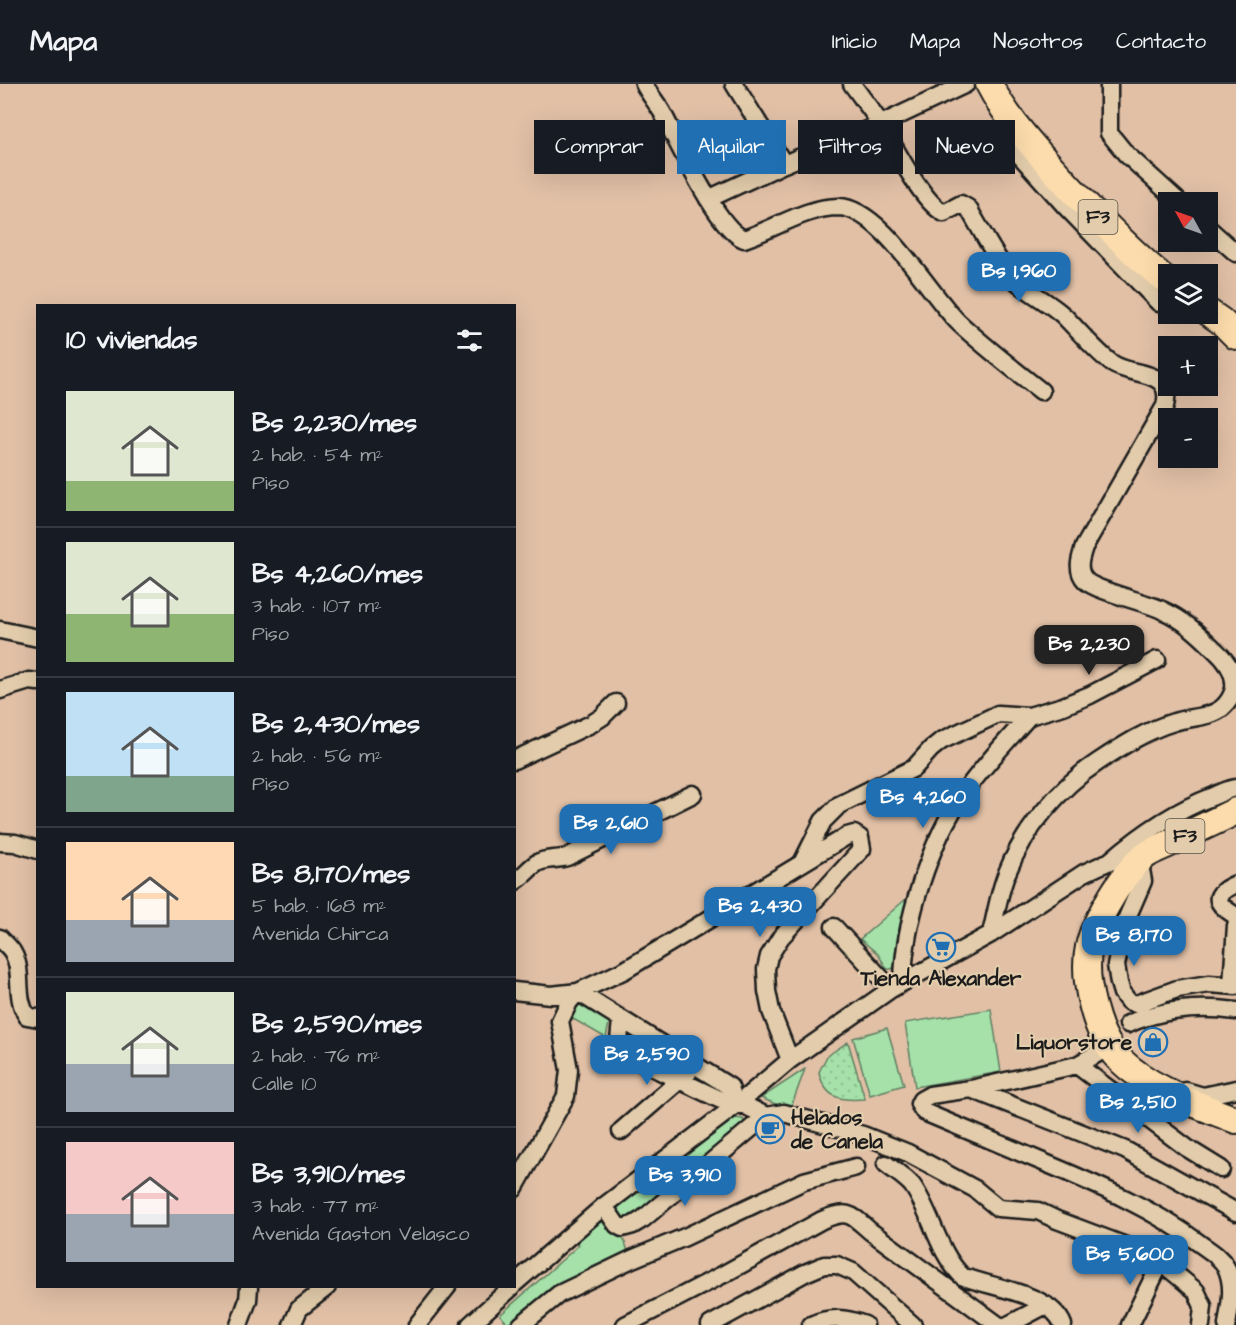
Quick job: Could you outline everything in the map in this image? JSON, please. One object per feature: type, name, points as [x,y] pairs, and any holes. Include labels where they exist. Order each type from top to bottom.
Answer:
[{"type":"highway","name":"F3","points":[[989,84],[1014,126],[1158,286]]},
{"type":"highway","points":[[1218,319],[1236,336]]},
{"type":"highway","name":"F3","points":[[1236,811],[1146,855],[1136,864],[1126,874],[1101,917],[1093,932],[1088,950],[1088,973],[1093,1005],[1109,1047],[1131,1069],[1178,1096],[1236,1120]]},
{"type":"street","points":[[644,84],[660,109],[708,199],[733,232],[744,239],[826,208],[842,207],[860,214],[899,248],[942,304],[959,322],[1041,391]]},
{"type":"street","points":[[734,84],[756,120]]},
{"type":"street","points":[[852,84],[878,120]]},
{"type":"street","points":[[890,120],[966,84]]},
{"type":"street","points":[[1109,84],[1108,127],[1113,140],[1167,192]]},
{"type":"street","points":[[903,162],[936,207],[944,213],[961,204],[968,208],[1009,273],[1059,312],[1112,364],[1151,377],[1165,387],[1168,394],[1165,406],[1084,547],[1079,562],[1080,571],[1086,582],[1156,607],[1182,621],[1223,657],[1234,671],[1236,681],[1228,701],[1221,710],[1174,722],[1146,734],[1096,762],[1071,783],[1038,820],[1021,844],[1007,873],[990,934]]},
{"type":"street","points":[[708,199],[762,174]]},
{"type":"street","points":[[1218,237],[1236,253]]},
{"type":"street","points":[[0,630],[36,638]]},
{"type":"street","points":[[801,863],[823,821],[839,805],[914,768],[941,741],[998,714],[1029,716],[1090,695],[1157,660]]},
{"type":"street","points":[[0,690],[29,681],[36,682]]},
{"type":"street","points":[[516,759],[591,724],[616,703]]},
{"type":"street","points":[[897,985],[917,899],[938,837],[963,794],[1029,716]]},
{"type":"street","points":[[516,1283],[604,1206],[736,1102],[790,1060],[897,985],[990,934],[1084,873],[1110,861],[1158,823],[1199,801],[1236,788]]},
{"type":"street","points":[[516,880],[545,860],[567,858],[693,794]]},
{"type":"street","points":[[516,991],[551,995],[578,992],[625,970],[801,863],[854,834],[860,838],[862,849],[781,937],[769,956],[766,969],[766,991],[771,1011],[790,1060]]},
{"type":"street","points":[[0,842],[15,843],[36,849]]},
{"type":"street","points":[[1110,861],[1136,864],[1141,870],[1143,881],[1126,920],[1116,965],[1122,993],[1132,1004],[1177,989],[1209,984],[1234,986],[1236,925]]},
{"type":"street","points":[[1236,884],[1223,891],[1219,900],[1223,909],[1236,916]]},
{"type":"street","points":[[834,927],[897,985]]},
{"type":"street","points":[[0,938],[13,953],[18,967],[20,1006],[27,1016],[36,1018]]},
{"type":"street","points":[[578,992],[730,1087],[736,1102]]},
{"type":"street","points":[[516,1185],[566,1096],[569,1070],[560,1021],[569,1002],[578,992]]},
{"type":"street","points":[[1165,993],[1184,1009]]},
{"type":"street","points":[[1128,1024],[1166,1011],[1209,1007],[1236,1011]]},
{"type":"street","points":[[621,1020],[618,1051],[721,1100],[736,1102],[766,1116]]},
{"type":"street","points":[[1109,1047],[1077,1065],[925,1097],[919,1104],[924,1112],[1107,1190],[1168,1221],[1195,1240],[1220,1258],[1225,1266],[1232,1293],[1227,1325]]},
{"type":"street","points":[[1077,1065],[1186,1148],[1221,1169]]},
{"type":"street","points":[[621,1131],[695,1066]]},
{"type":"street","points":[[971,1089],[1125,1150],[1236,1212]]},
{"type":"street","points":[[1178,1096],[1180,1090],[1203,1096],[1236,1089]]},
{"type":"street","points":[[604,1206],[617,1225],[622,1228],[633,1225],[766,1116],[784,1113],[840,1128],[908,1153],[975,1189],[998,1208],[1038,1211],[1142,1252],[1161,1262],[1196,1290],[1203,1306],[1201,1325]]},
{"type":"street","points":[[886,1164],[910,1183],[947,1255],[962,1276],[1021,1294],[1046,1305],[1055,1311],[1063,1325]]},
{"type":"street","points":[[521,1325],[559,1294],[623,1263],[686,1237],[804,1181],[856,1167]]},
{"type":"street","points":[[625,1325],[822,1220],[835,1215],[847,1214],[855,1216],[870,1231],[998,1325]]},
{"type":"street","points":[[1130,1325],[1161,1262]]},
{"type":"street","points":[[710,1325],[805,1272],[824,1265],[837,1265],[854,1272],[913,1325]]},
{"type":"street","points":[[238,1325],[248,1300],[249,1288]]},
{"type":"street","points":[[292,1325],[299,1309],[326,1288]]},
{"type":"street","points":[[417,1325],[446,1288]]},
{"type":"street","points":[[470,1325],[511,1288]]},
{"type":"street","points":[[1008,1325],[1046,1305]]},
{"type":"street","points":[[811,1325],[830,1318],[850,1319],[865,1325]]},
{"type":"green space","points":[[907,898],[912,900],[897,963],[892,969],[887,969],[878,954],[860,939]]},
{"type":"green space","points":[[578,999],[610,1018],[606,1038],[568,1016]]},
{"type":"green space","points":[[991,1009],[1001,1072],[915,1087],[905,1023]]},
{"type":"green space","points":[[887,1028],[904,1085],[870,1095],[853,1038]]},
{"type":"green space","points":[[630,1033],[679,1066],[672,1069],[628,1050]]},
{"type":"green space","points":[[848,1042],[865,1099],[835,1096],[825,1088],[819,1072],[827,1056]]},
{"type":"green space","points":[[805,1069],[790,1110],[761,1098]]},
{"type":"green space","points":[[734,1118],[743,1119],[746,1127],[625,1223],[616,1209]]},
{"type":"green space","points":[[600,1218],[605,1225],[613,1225],[625,1242],[629,1255],[546,1294],[508,1324],[500,1315],[579,1245],[574,1238]]},
{"type":"place","name":"Tienda Alexander","points":[[941,947]]},
{"type":"place","name":"Liquorstore","points":[[1153,1042]]},
{"type":"place","name":"Helados de Canela","points":[[770,1129]]}]
